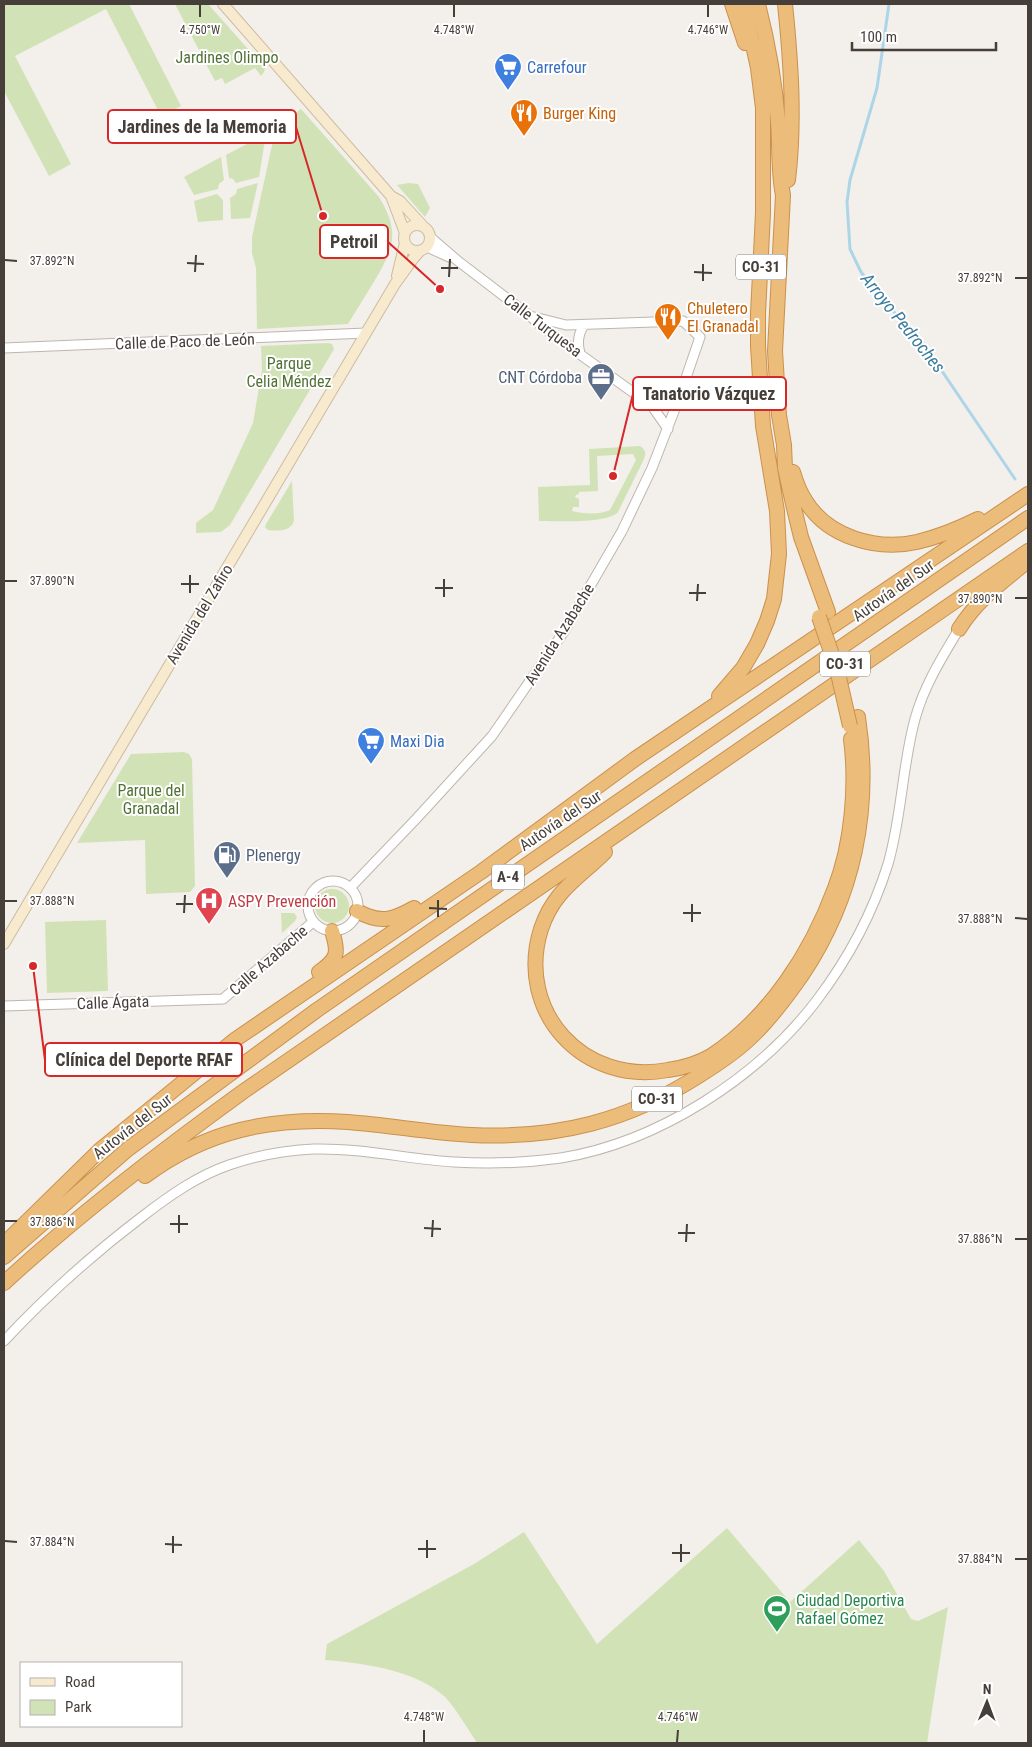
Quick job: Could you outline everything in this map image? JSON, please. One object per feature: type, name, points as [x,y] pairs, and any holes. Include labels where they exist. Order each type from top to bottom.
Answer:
[{"type":"highway","points":[[732,4],[747,50],[762,123]]},
{"type":"highway","name":"CO-31","points":[[744,4],[761,86],[763,108],[763,212],[758,322],[763,411]]},
{"type":"highway","name":"CO-31","points":[[758,4],[767,43],[776,103],[780,180],[783,195],[775,351],[776,385],[785,468],[801,538],[824,615]]},
{"type":"highway","points":[[783,195],[788,179],[791,108],[784,4]]},
{"type":"highway","points":[[619,833],[605,854],[573,879],[559,895],[549,912],[541,928],[536,949],[537,983],[547,1016],[558,1031],[574,1047],[589,1058],[626,1072],[650,1073],[688,1066],[710,1056],[758,1016],[797,966],[818,928],[836,888],[851,819],[854,722],[824,615],[791,528],[763,411]]},
{"type":"highway","points":[[236,1039],[481,872],[635,759],[689,722],[727,688],[743,668],[757,644],[767,621],[777,578],[779,535],[777,511],[763,426],[763,411]]},
{"type":"highway","points":[[784,445],[798,486],[814,512],[827,524],[857,540],[896,544],[916,542],[961,528],[1028,487]]},
{"type":"highway","points":[[635,759],[1028,494]]},
{"type":"highway","name":"Autovía del Sur","points":[[4,1257],[128,1149],[294,1027],[1028,518]]},
{"type":"highway","name":"A-4","points":[[4,1283],[102,1198],[180,1137],[244,1091],[1028,551]]},
{"type":"highway","points":[[959,629],[991,590],[1028,561]]},
{"type":"highway","name":"CO-31","points":[[102,1198],[126,1190],[159,1166],[202,1142],[247,1128],[276,1123],[311,1121],[347,1122],[470,1135],[515,1136],[564,1130],[600,1122],[639,1108],[676,1090],[711,1068],[748,1041],[790,992],[825,937],[840,903],[855,855],[863,791],[863,758],[854,722]]},
{"type":"highway","points":[[357,911],[370,918],[385,920],[402,915],[481,872]]},
{"type":"highway","points":[[4,1238],[100,1150],[296,989],[332,963],[336,953],[336,943],[332,931]]},
{"type":"highway","points":[[4,1244],[100,1150]]},
{"type":"main road","points":[[223,4],[391,196],[400,201],[428,230],[430,237],[423,249],[411,250],[391,196]]},
{"type":"main road","points":[[405,238],[410,226],[414,224],[422,225]]},
{"type":"main road","name":"Avenida del Zafiro","points":[[395,284],[405,238]]},
{"type":"main road","name":"Avenida del Zafiro","points":[[4,944],[395,284],[413,259],[423,249]]},
{"type":"street","name":"Calle Turquesa","points":[[430,237],[458,262],[542,327],[652,406],[668,429]]},
{"type":"street","name":"Calle Turquesa","points":[[423,249],[458,262]]},
{"type":"street","points":[[530,316],[566,325],[584,325],[578,340],[580,353]]},
{"type":"street","name":"Avenida Azabache","points":[[350,888],[492,736],[563,633],[622,532],[652,468],[668,429],[700,338],[683,321],[584,325]]},
{"type":"street","name":"Calle de Paco de León","points":[[4,348],[366,333]]},
{"type":"street","points":[[652,406],[678,401]]},
{"type":"street","points":[[4,1341],[76,1272],[116,1237],[170,1196],[198,1179],[227,1166],[290,1151],[314,1149],[455,1162],[514,1162],[562,1158],[602,1148],[633,1137],[691,1110],[720,1093],[757,1064],[789,1033],[818,999],[859,933],[876,898],[888,863],[896,833],[912,730],[922,697],[939,661],[959,629]]},
{"type":"street","points":[[330,881],[338,882],[350,888],[357,899],[357,911],[355,918],[345,928],[332,931],[324,930],[313,922],[308,902],[316,887],[330,881]]},
{"type":"street","name":"Calle Azabache","points":[[223,999],[313,922]]},
{"type":"street","name":"Calle Ágata","points":[[4,1006],[223,999]]},
{"type":"green space","name":"Jardines Olimpo","points":[[129,4],[181,106],[161,116],[106,9],[15,56],[71,164],[49,176],[4,91],[4,5]]},
{"type":"green space","name":"Jardines Olimpo","points":[[175,4],[208,4],[265,68],[261,76],[255,68],[225,84],[222,78],[215,81]]},
{"type":"green space","points":[[301,109],[379,197],[390,220],[392,239],[390,249],[381,269],[348,324],[257,329],[256,268],[252,253],[252,237],[276,127]]},
{"type":"green space","points":[[266,134],[259,177],[236,183],[233,179],[229,178],[226,155]]},
{"type":"green space","points":[[221,157],[224,180],[219,184],[218,189],[194,195],[184,177]]},
{"type":"green space","points":[[258,183],[250,218],[231,219],[230,198],[236,194],[237,189]]},
{"type":"green space","points":[[418,184],[430,208],[425,217],[397,185]]},
{"type":"green space","points":[[217,194],[223,200],[223,220],[198,222],[194,201]]},
{"type":"green space","name":"Parque Celia Méndez","points":[[332,344],[334,349],[230,525],[221,532],[196,533],[196,523],[213,510],[253,423],[262,370],[261,346]]},
{"type":"green space","points":[[640,446],[644,450],[644,459],[618,512],[612,516],[593,520],[539,521],[538,487],[590,485],[589,449]],"holes":[[[633,454],[636,460],[610,510],[591,514],[572,511],[573,507],[579,507],[579,499],[575,497],[579,492],[598,491],[597,456]]]},
{"type":"green space","points":[[292,481],[294,521],[287,529],[268,530],[265,527],[266,524]]},
{"type":"green space","name":"Parque del Granadal","points":[[184,752],[189,754],[192,759],[195,886],[190,892],[146,894],[145,840],[77,843],[131,754]]},
{"type":"green space","points":[[332,889],[344,894],[349,906],[344,918],[332,923],[320,918],[315,906],[320,894]]},
{"type":"green space","points":[[281,913],[294,913],[297,917],[282,933]]},
{"type":"green space","points":[[106,920],[108,991],[47,993],[45,922]]},
{"type":"green space","name":"Ciudad Deportiva Rafael Gómez","points":[[727,1528],[790,1602],[859,1540],[884,1571],[911,1619],[918,1621],[948,1607],[927,1743],[475,1743],[476,1741],[445,1697],[419,1680],[372,1666],[325,1660],[327,1644],[474,1564],[524,1532],[597,1644]]},
{"type":"waterway","name":"Arroyo Pedroches","points":[[889,4],[877,88],[850,180],[847,202],[850,249],[861,272],[881,298],[923,343],[1015,479]]},
{"type":"place","name":"Carrefour","points":[[508,91]]},
{"type":"place","name":"Burger King","points":[[524,137]]},
{"type":"place","name":"Jardines de la Memoria","points":[[323,216]]},
{"type":"place","name":"Petroil","points":[[440,289]]},
{"type":"place","name":"Chuletero El Granadal","points":[[668,341]]},
{"type":"place","name":"CNT Córdoba","points":[[601,401]]},
{"type":"place","name":"Tanatorio Vázquez","points":[[613,476]]},
{"type":"place","name":"Maxi Dia","points":[[371,765]]},
{"type":"place","name":"Plenergy","points":[[227,879]]},
{"type":"place","name":"ASPY Prevención","points":[[209,925]]},
{"type":"place","name":"Clínica del Deporte RFAF","points":[[33,966]]},
{"type":"place","name":"Ciudad Deportiva Rafael Gómez","points":[[777,1633]]}]
